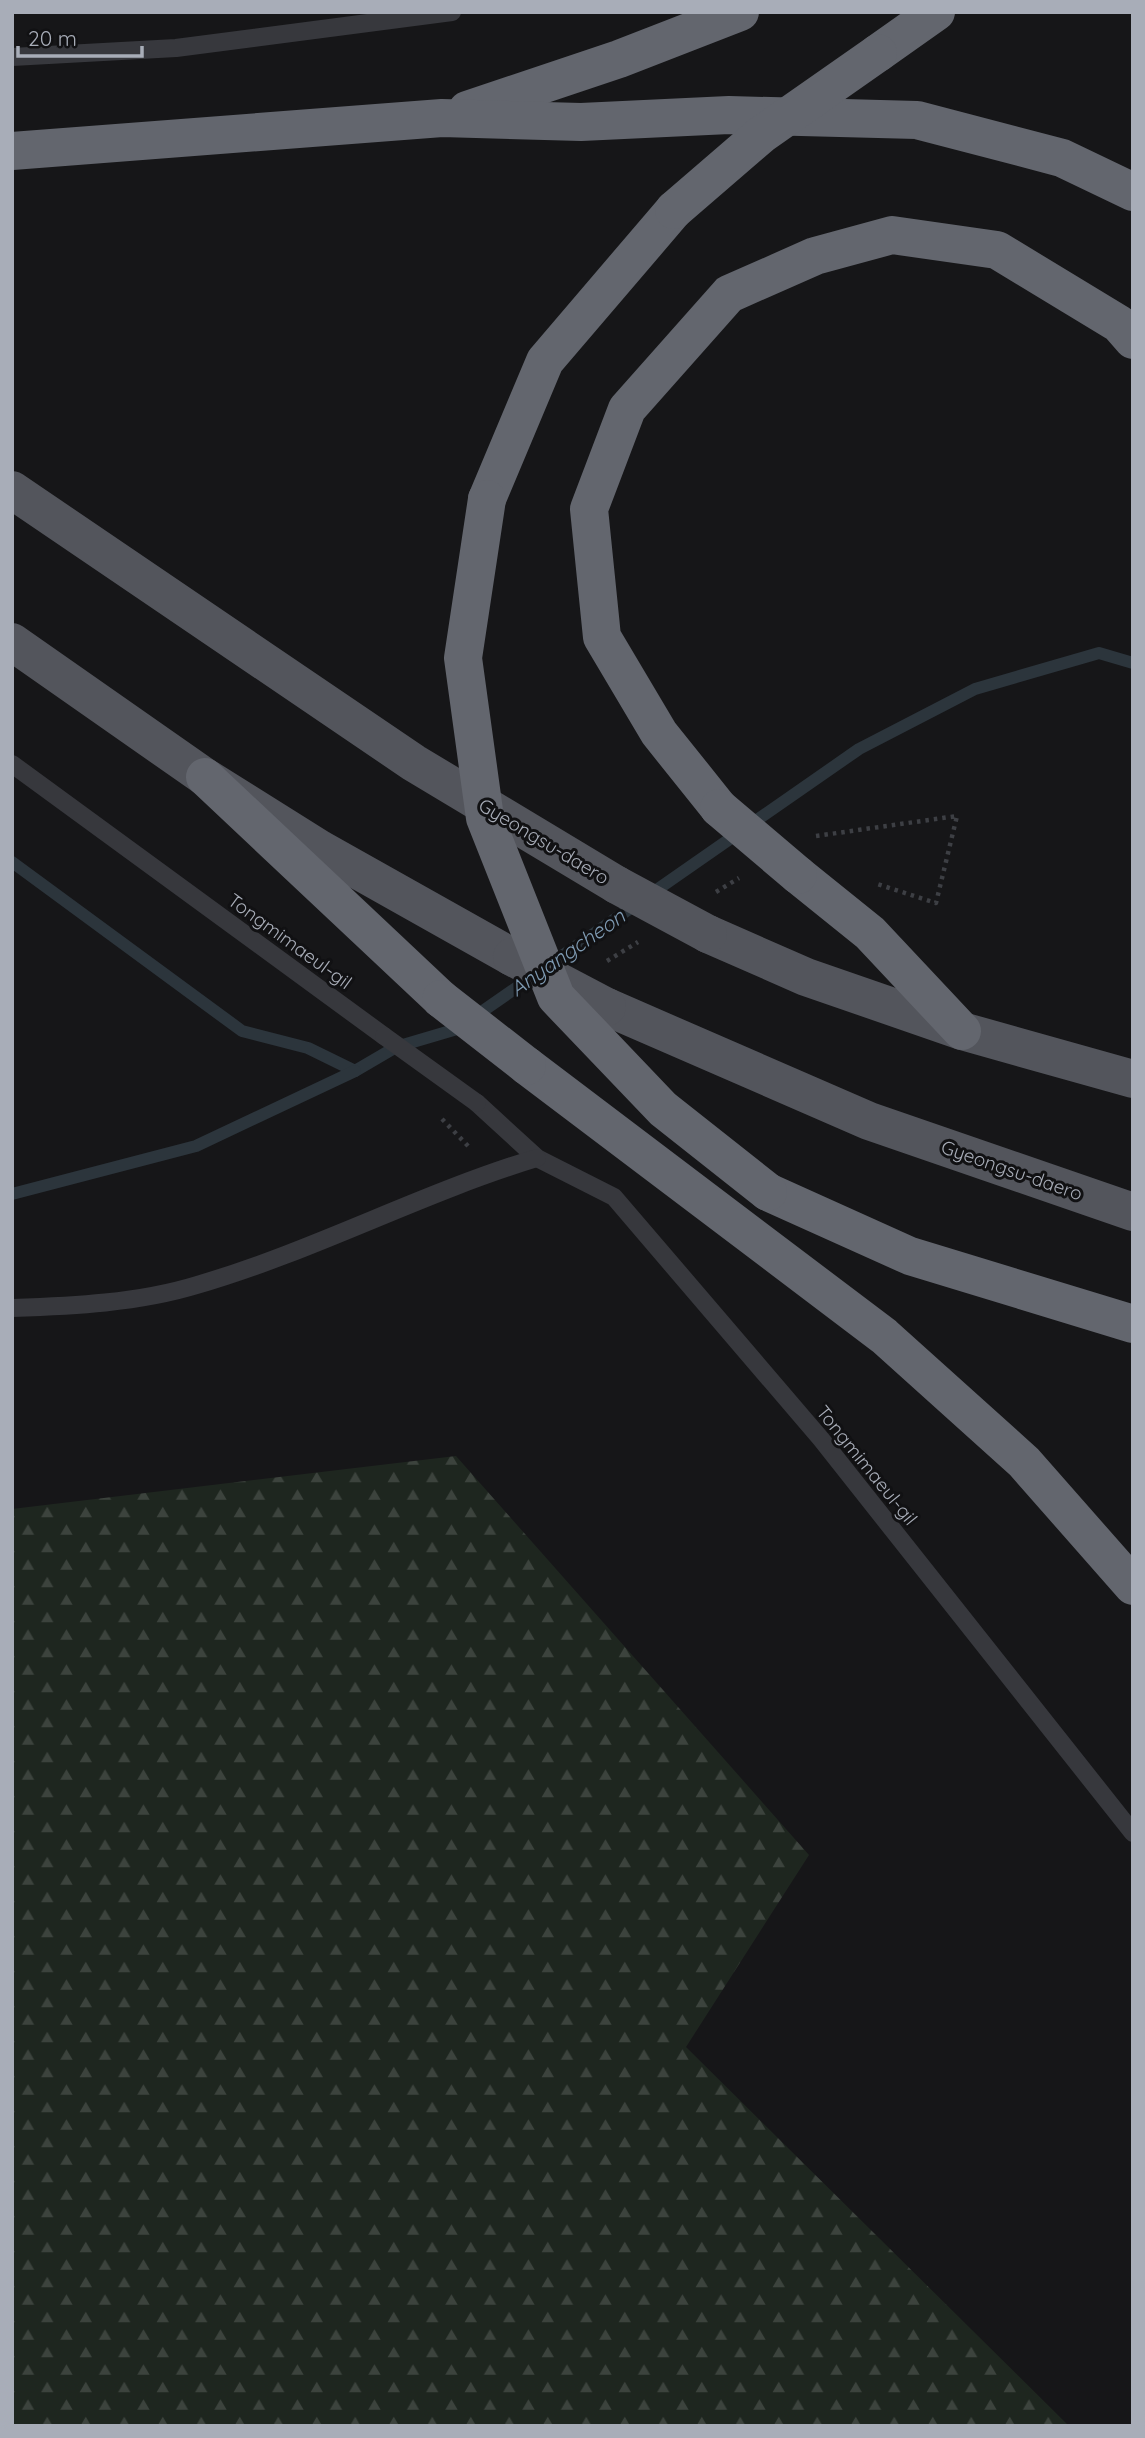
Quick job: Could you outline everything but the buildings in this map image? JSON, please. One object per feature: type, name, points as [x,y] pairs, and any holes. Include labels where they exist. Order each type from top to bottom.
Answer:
[{"type":"highway","points":[[442,118],[619,59],[740,12]]},
{"type":"highway","points":[[936,12],[761,135],[674,210],[545,361],[487,499],[463,658],[485,818],[556,997],[663,1108],[768,1192],[910,1256],[1133,1324]]},
{"type":"highway","points":[[12,151],[442,118],[581,122],[729,115],[917,120],[1062,158],[1133,192]]},
{"type":"highway","points":[[962,1031],[870,933],[719,808],[659,733],[602,637],[589,509],[627,409],[729,295],[815,256],[892,235],[997,250],[1119,324],[1133,341]]},
{"type":"highway","points":[[205,777],[441,999],[884,1336],[1024,1462],[1133,1586]]},
{"type":"main road","name":"Gyeongsu-daero","points":[[12,490],[414,763],[617,885],[708,934],[806,977],[962,1031],[1133,1079]]},
{"type":"main road","name":"Gyeongsu-daero","points":[[12,642],[205,777],[320,849],[607,1007],[869,1121],[1133,1212]]},
{"type":"lane","points":[[12,57],[176,48],[452,12]]},
{"type":"lane","name":"Tongmimaeul-gil","points":[[12,764],[477,1103],[537,1158],[614,1197],[821,1439],[1133,1833]]},
{"type":"lane","points":[[12,1308],[85,1306],[194,1286],[284,1257],[492,1171],[537,1158]]},
{"type":"green space","points":[[456,1456],[809,1855],[686,2047],[1069,2426],[12,2426],[12,1509]]},
{"type":"waterway","name":"Anyangcheon","points":[[12,862],[242,1031],[308,1048],[355,1071],[396,1047],[457,1029],[859,749],[975,689],[1099,653],[1133,663]]},
{"type":"waterway","points":[[12,1194],[196,1146],[355,1071]]}]
